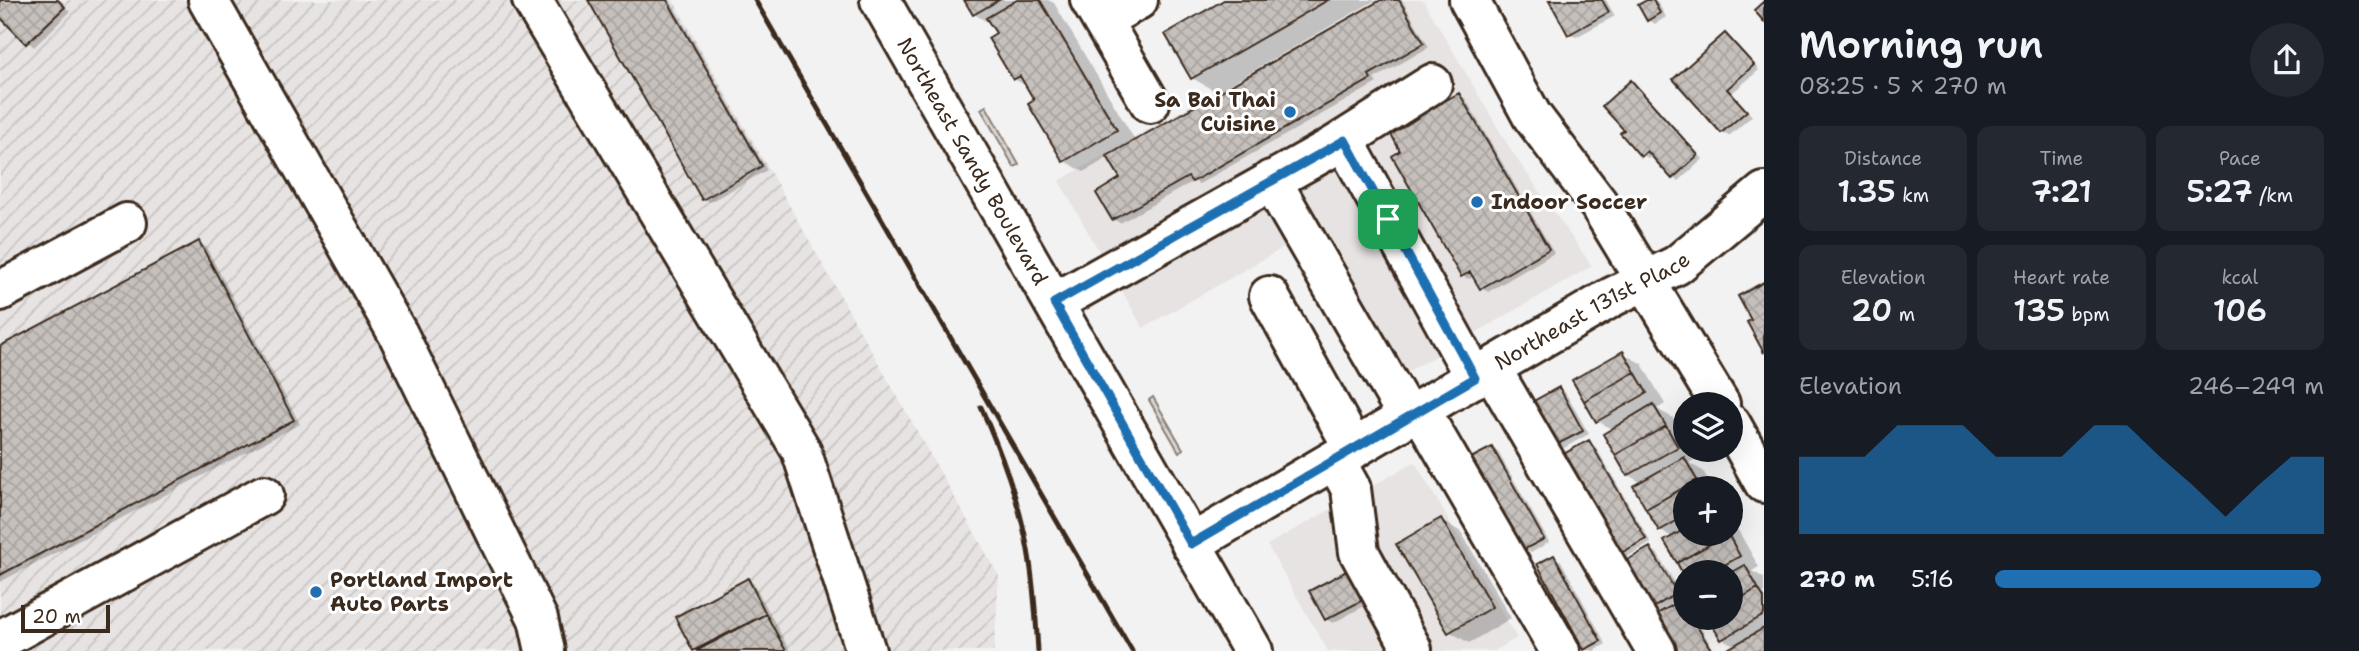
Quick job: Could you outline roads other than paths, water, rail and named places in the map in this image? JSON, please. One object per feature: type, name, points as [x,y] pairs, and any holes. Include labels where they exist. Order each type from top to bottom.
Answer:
[{"type":"street","points":[[208,0],[398,334],[538,619],[545,651]]},
{"type":"street","points":[[532,0],[801,450],[866,651]]},
{"type":"street","name":"Northeast Sandy Boulevard","points":[[880,0],[1253,651]]},
{"type":"street","points":[[1138,0],[1096,10],[1150,103]]},
{"type":"street","points":[[1469,0],[1532,116],[1600,206],[1713,392]]},
{"type":"street","points":[[1054,303],[1345,140],[1432,84]]},
{"type":"street","points":[[1345,140],[1483,373],[1656,651]]},
{"type":"street","points":[[1271,180],[1560,651]]},
{"type":"street","name":"Northeast 131st Place","points":[[1191,544],[1612,297],[1677,265],[1764,192]]},
{"type":"street","points":[[0,291],[127,223]]},
{"type":"street","points":[[1269,296],[1344,455],[1359,552],[1412,649],[1407,651]]},
{"type":"street","points":[[1743,445],[1764,483]]},
{"type":"street","points":[[0,640],[264,495]]},
{"type":"railway","points":[[755,0],[1132,651]]},
{"type":"railway","points":[[981,407],[1009,477],[1020,513],[1030,562],[1038,651]]},
{"type":"place","name":"Sa Bai Thai Cuisine","points":[[1290,112]]},
{"type":"place","name":"Indoor Soccer","points":[[1477,202]]},
{"type":"place","name":"Portland Import Auto Parts","points":[[316,592]]}]
